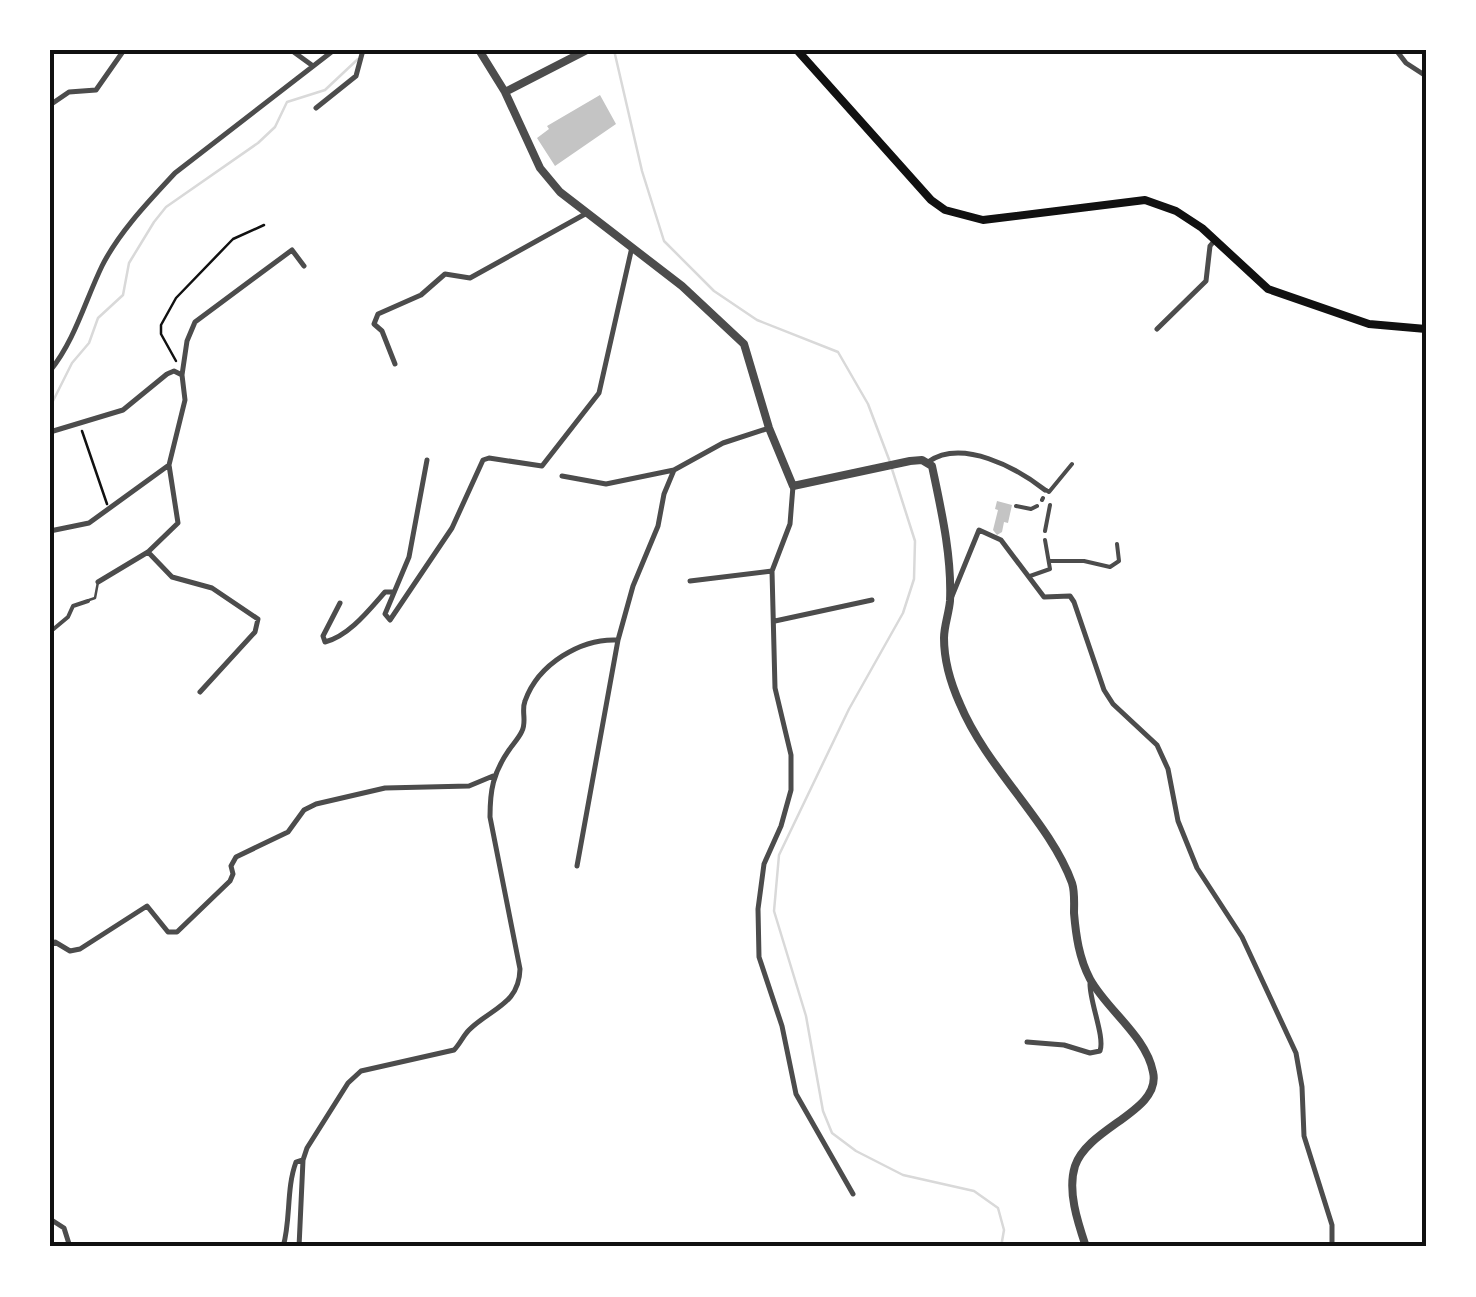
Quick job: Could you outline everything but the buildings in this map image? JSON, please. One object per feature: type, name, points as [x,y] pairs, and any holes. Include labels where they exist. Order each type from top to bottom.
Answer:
[{"type":"main road","points":[[797,50],[931,200],[945,210],[983,220],[1011,219],[1145,200],[1176,211],[1215,240],[1268,289],[1369,324],[1426,329]]},
{"type":"street","points":[[50,105],[70,92],[96,90],[124,50]]},
{"type":"street","points":[[291,50],[313,66]]},
{"type":"street","points":[[50,370],[64,354],[104,263],[153,197],[174,174],[334,50]]},
{"type":"street","points":[[316,108],[356,76],[362,50]]},
{"type":"street","points":[[479,50],[505,92],[540,168],[560,192],[682,286],[744,344],[769,428],[793,486],[790,524],[772,571],[775,688],[792,768],[786,811],[770,846],[761,880],[759,957],[787,1044],[796,1094],[853,1194]]},
{"type":"street","points":[[505,92],[587,50]]},
{"type":"street","points":[[1396,50],[1406,63],[1426,76]]},
{"type":"street","points":[[395,364],[382,331],[374,324],[378,314],[421,295],[445,274],[470,278],[479,274],[588,212]]},
{"type":"street","points":[[1157,329],[1206,280],[1210,246],[1215,240]]},
{"type":"street","points":[[427,460],[410,557],[385,614],[390,620],[452,528],[484,460],[542,466],[599,393],[632,247]]},
{"type":"street","points":[[98,582],[148,552],[178,523],[169,465],[185,400],[181,364],[195,322],[292,250],[304,266]]},
{"type":"street","points":[[50,432],[123,410],[174,371],[182,375]]},
{"type":"street","points":[[562,476],[606,484],[674,470],[723,443],[769,428]]},
{"type":"street","points":[[793,486],[910,461],[928,462],[949,452],[1015,470],[1043,496],[1072,464]]},
{"type":"street","points":[[928,462],[944,525],[950,602]]},
{"type":"street","points":[[50,531],[75,528],[109,510],[169,465]]},
{"type":"street","points":[[577,866],[618,640],[674,470]]},
{"type":"street","points":[[1045,531],[1050,504]]},
{"type":"street","points":[[1016,506],[1037,506]]},
{"type":"street","points":[[1086,1247],[1074,1204],[1076,1164],[1083,1148],[1144,1103],[1154,1087],[1149,1060],[1091,981],[1080,956],[1073,885],[1057,852],[1006,782],[961,707],[950,676],[944,638],[950,602],[980,530],[1001,540],[1044,597],[1070,596],[1104,690],[1113,704],[1158,744],[1168,769],[1178,822],[1197,868],[1242,937],[1296,1053],[1304,1136],[1332,1225],[1332,1247]]},
{"type":"street","points":[[1030,576],[1050,568],[1046,540]]},
{"type":"street","points":[[1049,561],[1110,567],[1119,562],[1117,544]]},
{"type":"street","points":[[148,552],[172,577],[212,588],[258,619],[256,632],[200,692]]},
{"type":"street","points":[[690,581],[772,571]]},
{"type":"street","points":[[340,603],[323,636],[325,642],[332,641],[358,620],[385,592],[392,592]]},
{"type":"street","points":[[50,632],[68,617],[73,606],[88,600]]},
{"type":"street","points":[[775,621],[872,600]]},
{"type":"street","points":[[300,1247],[303,1160],[356,1074],[370,1067],[448,1053],[476,1025],[507,1004],[517,989],[520,962],[490,817],[493,776],[524,729],[524,704],[541,676],[576,648],[592,641],[618,640]]},
{"type":"street","points":[[50,946],[55,942],[70,951],[80,949],[147,906],[168,932],[177,932],[230,881],[236,857],[288,832],[304,810],[316,804],[384,788],[469,786],[493,776]]},
{"type":"street","points":[[1027,1042],[1064,1045],[1090,1053],[1100,1050],[1103,1040],[1094,1017],[1091,981]]},
{"type":"street","points":[[283,1247],[293,1174],[296,1162],[303,1160]]},
{"type":"street","points":[[50,1219],[64,1228],[70,1247]]},
{"type":"lane","points":[[88,600],[94,598],[98,582]]},
{"type":"path","points":[[181,364],[172,358],[160,334],[176,298],[233,239],[264,226]]},
{"type":"path","points":[[79,425],[109,510]]},
{"type":"waterway","points":[[614,50],[642,171],[664,241],[714,291],[757,320],[838,352],[868,404],[890,462]]},
{"type":"waterway","points":[[50,407],[72,363],[89,343],[98,318],[123,295],[129,263],[166,207],[258,143],[275,127],[287,102],[325,90],[358,59]]},
{"type":"waterway","points":[[892,469],[915,541],[914,579],[903,613],[849,709],[779,855],[774,911],[806,1016],[823,1111],[832,1133],[856,1151],[903,1175],[974,1191],[998,1208],[1004,1230],[1001,1247]]}]
